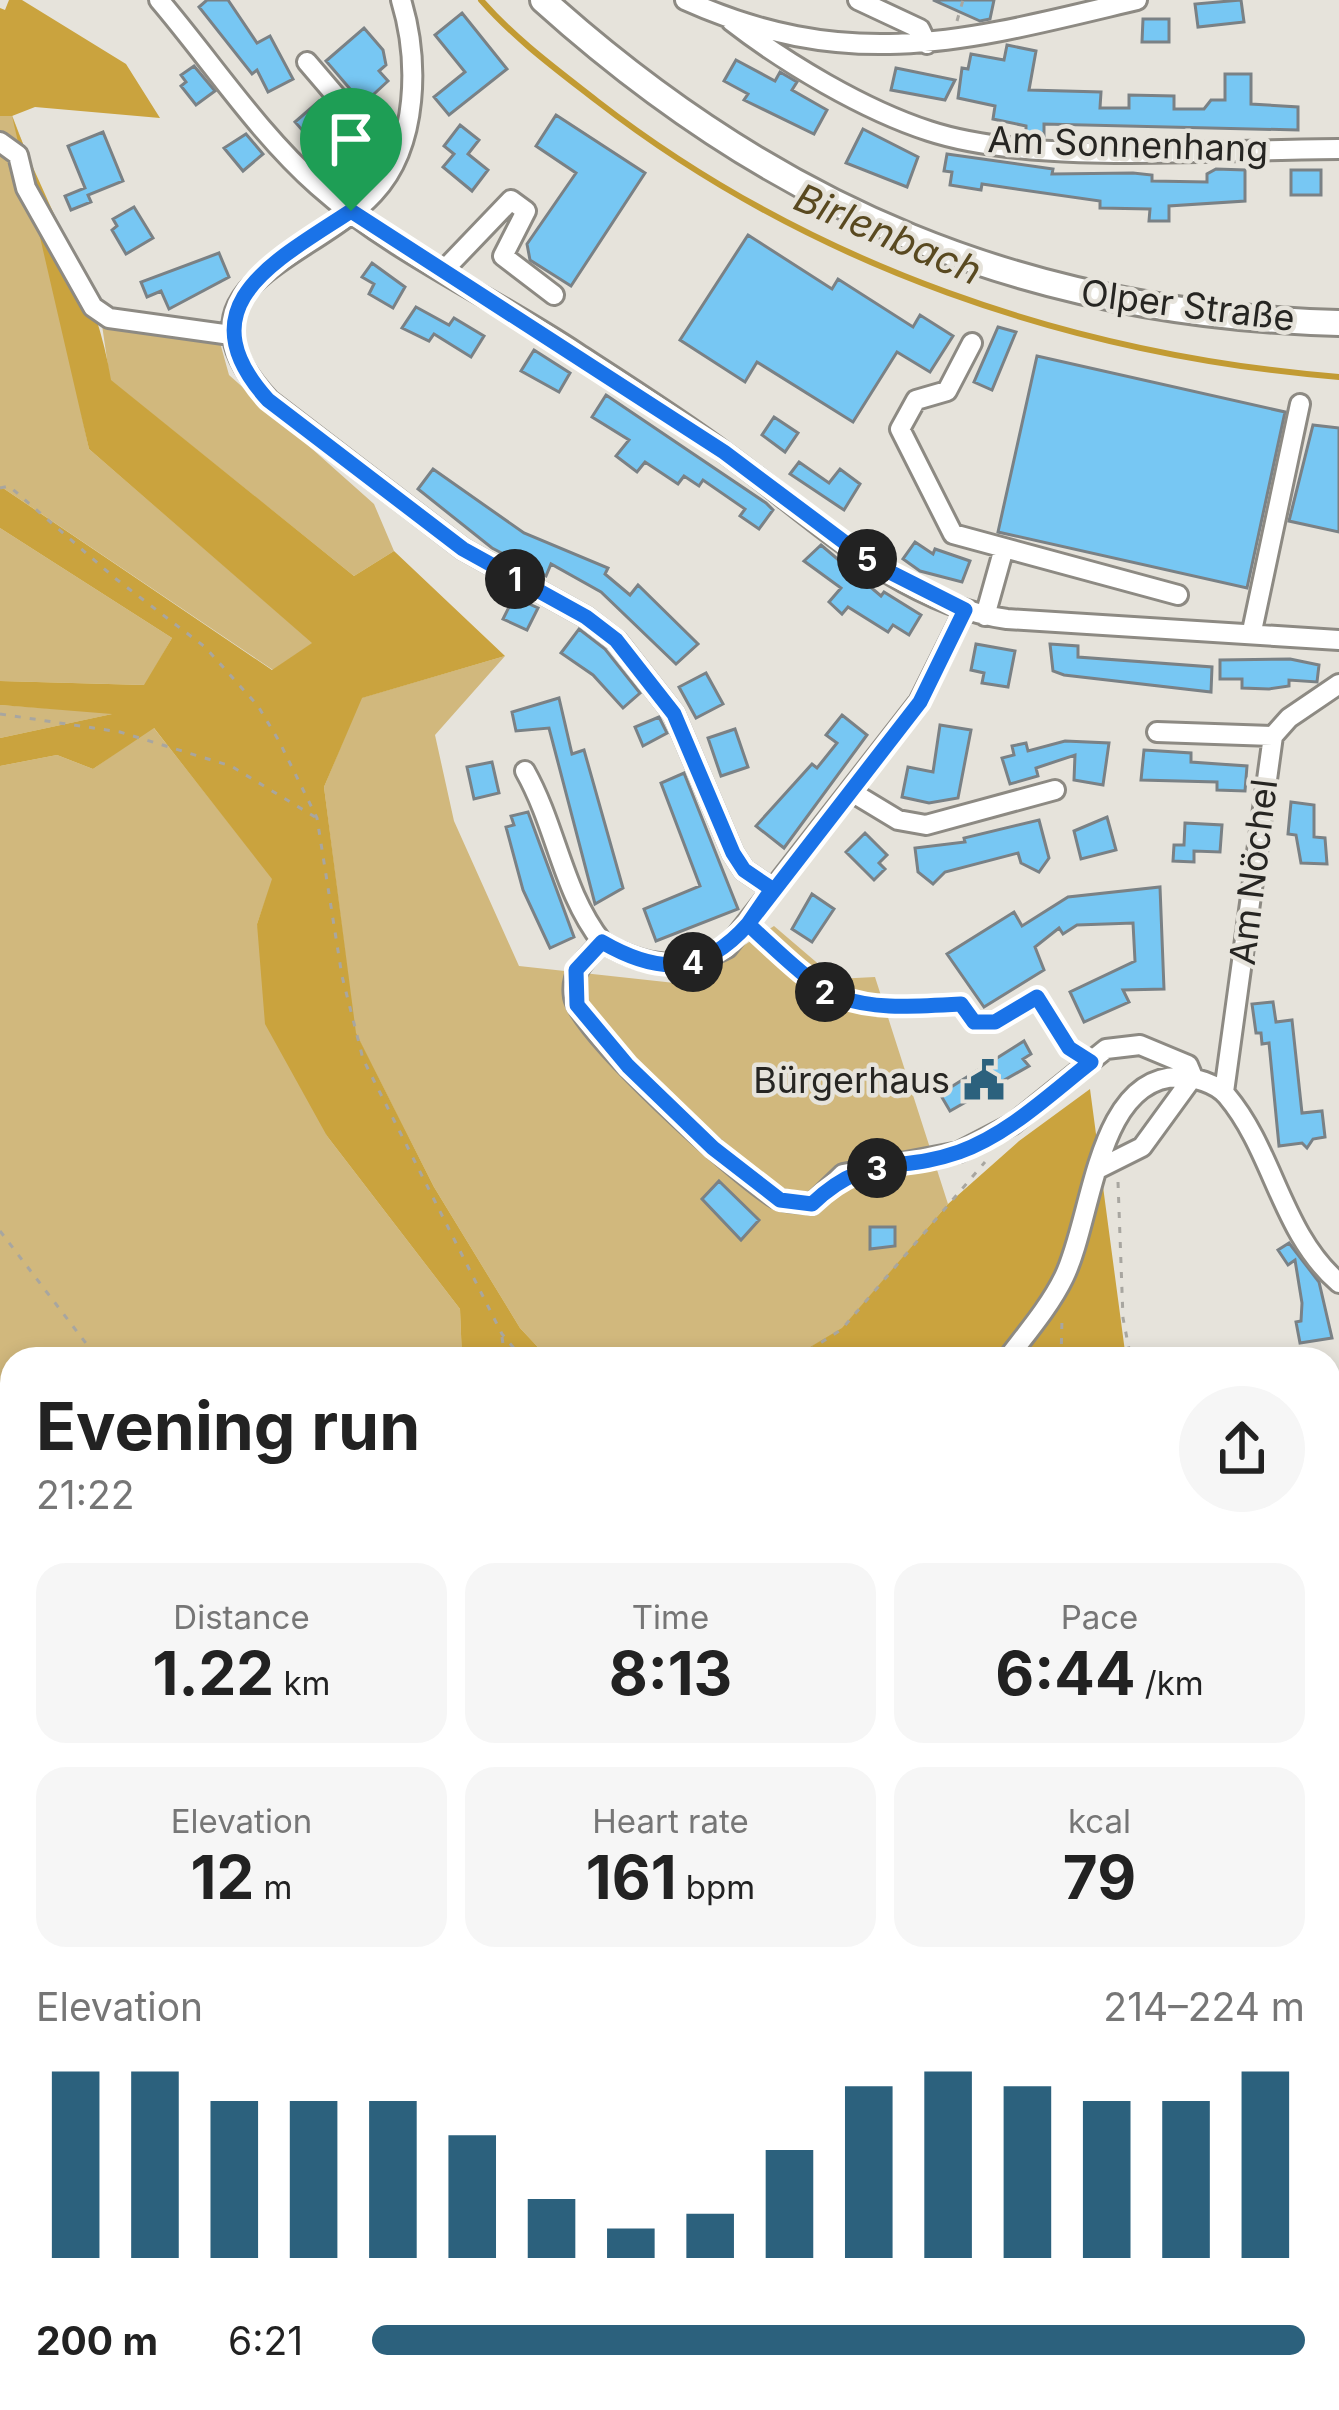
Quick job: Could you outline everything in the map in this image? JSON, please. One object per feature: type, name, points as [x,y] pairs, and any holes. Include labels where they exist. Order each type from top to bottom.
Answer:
[{"type":"main road","name":"Olper Straße","points":[[543,0],[703,129],[859,218],[933,249],[1044,285],[1142,307],[1339,323]]},
{"type":"street","points":[[159,0],[288,158],[351,211],[724,452],[872,563],[985,616],[1339,640]]},
{"type":"street","points":[[401,0],[412,40],[411,82],[407,125],[397,153],[373,195],[253,282],[239,299],[231,335],[242,371],[268,400],[463,549],[586,617],[616,640],[674,714],[733,853],[744,870],[772,889]]},
{"type":"street","points":[[685,0],[731,21],[856,46],[927,44],[998,33],[1137,0]]},
{"type":"street","points":[[858,0],[920,29],[927,44]]},
{"type":"street","name":"Am Sonnenhang","points":[[731,21],[812,74],[929,131],[1045,149],[1339,149]]},
{"type":"street","points":[[308,62],[372,138],[397,153]]},
{"type":"street","points":[[4,143],[93,307],[109,318],[231,335]]},
{"type":"street","points":[[442,272],[511,200],[526,211],[503,256],[554,295]]},
{"type":"street","points":[[971,343],[946,391],[916,400],[900,429],[953,534],[1178,595]]},
{"type":"street","points":[[1252,631],[1300,404]]},
{"type":"street","points":[[985,616],[1004,548]]},
{"type":"street","points":[[525,772],[550,814],[570,892],[602,942],[635,961],[683,964],[727,948],[920,702],[965,610]]},
{"type":"street","name":"Am Nöchel","points":[[1224,1092],[1273,736],[1288,718],[1339,684]]},
{"type":"street","points":[[1157,732],[1273,736]]},
{"type":"street","points":[[850,790],[898,820],[926,825],[1055,790]]},
{"type":"street","points":[[602,942],[576,970],[577,1005],[688,1126],[780,1200],[812,1204],[843,1174],[959,1152],[1013,1124],[1106,1049],[1139,1045],[1188,1065],[1193,1077]]},
{"type":"street","points":[[1108,1166],[1142,1147],[1193,1077]]},
{"type":"street","points":[[1015,1347],[1062,1282],[1108,1166],[1113,1123],[1134,1091],[1149,1082],[1193,1077],[1224,1092],[1305,1244],[1339,1283]]},
{"type":"path","points":[[0,488],[9,486],[116,579],[205,646],[258,706],[317,818],[342,976],[363,1059],[502,1334],[513,1347]]},
{"type":"path","points":[[0,715],[120,732],[197,754],[231,766],[317,818]]},
{"type":"path","points":[[748,924],[827,994],[880,1010],[961,1004],[974,1022],[995,1022],[1037,997],[1069,1048],[1091,1062]]},
{"type":"path","points":[[814,1347],[842,1328],[988,1158]]},
{"type":"path","points":[[1108,1166],[1129,1347]]},
{"type":"path","points":[[0,1232],[89,1347]]},
{"type":"path","points":[[502,1334],[504,1347]]},
{"type":"shaded area","points":[[9,0],[22,0],[126,64],[160,118],[35,107],[0,116],[0,8],[5,10]]},
{"type":"shaded area","points":[[12,115],[25,149],[89,449],[313,643],[273,670],[0,486],[0,116]]},
{"type":"shaded area","points":[[12,116],[82,278],[111,380],[354,576],[394,551],[505,656],[362,698],[324,787],[356,1033],[434,1187],[520,1328],[538,1347],[462,1347],[460,1309],[327,1136],[265,1024],[257,924],[272,879],[154,728],[93,769],[57,755],[0,766],[0,738],[112,714],[0,705],[0,681],[144,685],[172,638],[0,528],[0,486],[272,670],[312,643],[89,449]]},
{"type":"shaded area","points":[[102,325],[216,328],[229,375],[374,504],[394,551],[354,576],[110,380]]},
{"type":"shaded area","points":[[0,528],[172,638],[145,685],[0,681]]},
{"type":"shaded area","points":[[505,656],[435,735],[454,821],[519,966],[684,984],[774,926],[836,979],[875,977],[948,1204],[842,1329],[811,1347],[538,1347],[520,1328],[434,1187],[355,1032],[324,787],[361,698]]},
{"type":"shaded area","points":[[0,705],[117,713],[0,738]]},
{"type":"shaded area","points":[[153,727],[273,879],[257,924],[327,1136],[460,1309],[462,1347],[0,1347],[0,766],[57,755],[93,769]]},
{"type":"shaded area","points":[[1090,1089],[1124,1347],[810,1347],[842,1328],[948,1204],[1019,1141]]},
{"type":"building","points":[[207,0],[228,0],[257,43],[270,36],[293,79],[268,92],[257,70],[252,74],[199,7]]},
{"type":"building","points":[[933,0],[994,0],[990,19],[980,21]]},
{"type":"building","points":[[1241,0],[1244,22],[1198,27],[1195,4]]},
{"type":"building","points":[[462,13],[507,69],[449,115],[434,97],[465,72],[435,35]]},
{"type":"building","points":[[1143,19],[1169,19],[1169,42],[1142,42]]},
{"type":"building","points":[[364,28],[383,50],[386,65],[379,71],[388,81],[363,104],[326,61]]},
{"type":"building","points":[[1007,45],[1036,51],[1029,90],[1101,92],[1100,108],[1129,108],[1129,95],[1174,96],[1174,109],[1204,109],[1211,100],[1225,100],[1225,74],[1251,74],[1251,104],[1298,107],[1298,130],[1044,124],[1044,136],[1026,135],[1026,126],[993,119],[995,106],[958,98],[962,68],[968,69],[971,54],[1004,60]]},
{"type":"building","points":[[736,60],[775,81],[780,72],[797,82],[792,90],[827,110],[814,134],[744,100],[748,94],[724,81]]},
{"type":"building","points":[[194,66],[215,91],[196,105],[181,86],[186,82],[181,75]]},
{"type":"building","points":[[896,68],[955,80],[945,100],[891,90]]},
{"type":"building","points":[[319,101],[358,145],[334,166],[295,122]]},
{"type":"building","points":[[556,115],[645,173],[571,286],[530,260],[527,244],[576,173],[536,146]]},
{"type":"building","points":[[460,125],[479,140],[468,154],[488,170],[472,191],[443,167],[454,154],[444,146]]},
{"type":"building","points":[[863,129],[918,157],[907,187],[846,163]]},
{"type":"building","points":[[103,132],[123,181],[88,195],[91,202],[71,210],[65,196],[85,188],[68,146]]},
{"type":"building","points":[[246,134],[263,154],[243,171],[224,148]]},
{"type":"building","points":[[947,154],[1053,169],[1052,174],[1133,173],[1152,175],[1152,181],[1207,182],[1207,174],[1216,169],[1245,170],[1245,201],[1169,206],[1169,221],[1149,221],[1150,209],[1100,208],[1100,201],[982,184],[981,190],[950,185],[952,172],[944,171]]},
{"type":"building","points":[[1291,170],[1321,170],[1321,195],[1291,195]]},
{"type":"building","points":[[134,207],[153,238],[126,254],[112,230],[117,226],[113,219]]},
{"type":"building","points":[[748,235],[832,289],[838,279],[913,327],[920,315],[953,336],[930,372],[897,352],[853,422],[757,362],[745,382],[680,340]]},
{"type":"building","points":[[219,253],[229,277],[169,309],[161,291],[147,297],[141,282]]},
{"type":"building","points":[[372,263],[405,287],[393,308],[369,294],[374,284],[362,277]]},
{"type":"building","points":[[416,307],[449,325],[454,318],[484,336],[471,357],[434,334],[429,341],[402,328]]},
{"type":"building","points":[[998,327],[1016,332],[992,390],[974,382]]},
{"type":"building","points":[[534,350],[570,373],[559,392],[521,371]]},
{"type":"building","points":[[1037,356],[1285,412],[1247,588],[998,532]]},
{"type":"building","points":[[606,395],[766,503],[773,510],[759,529],[740,516],[745,509],[703,480],[699,486],[684,476],[678,484],[645,462],[637,472],[616,456],[629,440],[592,417]]},
{"type":"building","points":[[774,417],[798,433],[785,452],[762,435]]},
{"type":"building","points":[[1313,425],[1339,428],[1339,532],[1289,521]]},
{"type":"building","points":[[799,462],[829,483],[840,469],[860,484],[844,510],[790,474]]},
{"type":"building","points":[[433,469],[524,533],[608,568],[605,574],[630,595],[638,585],[698,644],[676,664],[601,592],[551,564],[546,576],[492,548],[418,489]]},
{"type":"building","points":[[915,542],[933,554],[935,549],[970,561],[962,582],[920,571],[903,559]]},
{"type":"building","points":[[821,545],[881,596],[884,592],[921,615],[909,635],[893,625],[888,632],[848,607],[842,614],[829,602],[841,588],[804,561]]},
{"type":"building","points":[[514,597],[538,608],[527,630],[503,619]]},
{"type":"building","points":[[579,629],[605,649],[640,693],[623,708],[593,675],[561,653]]},
{"type":"building","points":[[976,644],[1015,651],[1008,687],[982,683],[984,673],[971,670]]},
{"type":"building","points":[[1050,644],[1078,646],[1078,657],[1212,667],[1211,692],[1064,675],[1053,671]]},
{"type":"building","points":[[1290,659],[1319,665],[1317,682],[1289,680],[1289,686],[1269,689],[1242,688],[1242,679],[1220,679],[1220,660]]},
{"type":"building","points":[[706,673],[723,704],[696,718],[679,687]]},
{"type":"building","points":[[559,698],[572,754],[584,750],[623,888],[595,904],[549,728],[516,731],[512,712]]},
{"type":"building","points":[[842,715],[867,735],[784,848],[756,826],[837,743],[826,735]]},
{"type":"building","points":[[659,717],[667,733],[643,746],[635,727]]},
{"type":"building","points":[[940,725],[971,730],[958,798],[929,803],[902,797],[908,767],[933,772]]},
{"type":"building","points":[[735,729],[748,767],[721,776],[708,738]]},
{"type":"building","points":[[1065,741],[1109,743],[1103,785],[1074,780],[1075,755],[1036,768],[1038,776],[1010,784],[1002,758],[1014,755],[1012,746],[1026,743],[1028,751]]},
{"type":"building","points":[[1144,750],[1191,753],[1191,762],[1247,766],[1245,791],[1217,790],[1217,782],[1141,780]]},
{"type":"building","points":[[492,762],[499,793],[474,799],[467,767]]},
{"type":"building","points":[[684,773],[738,909],[656,941],[644,909],[700,886],[661,783]]},
{"type":"building","points":[[1291,802],[1314,805],[1314,837],[1325,838],[1327,864],[1301,863],[1296,835],[1288,834]]},
{"type":"building","points":[[528,812],[574,937],[550,948],[523,890],[506,827],[514,825],[511,816]]},
{"type":"building","points":[[1107,817],[1116,850],[1081,859],[1074,831]]},
{"type":"building","points":[[1039,820],[1049,858],[1039,872],[1021,863],[1018,853],[945,872],[933,884],[918,872],[915,848],[965,842],[964,838]]},
{"type":"building","points":[[1185,823],[1222,825],[1220,852],[1194,851],[1194,862],[1173,861],[1174,845],[1184,845]]},
{"type":"building","points":[[865,833],[887,855],[879,863],[885,869],[874,880],[846,852]]},
{"type":"building","points":[[1160,887],[1164,989],[1123,990],[1129,1002],[1084,1022],[1070,992],[1135,961],[1133,923],[1077,925],[1063,934],[1059,928],[1035,947],[1044,970],[984,1007],[947,954],[1014,912],[1022,926],[1068,897]]},
{"type":"building","points":[[812,894],[834,909],[812,942],[792,929]]},
{"type":"building","points":[[1273,1002],[1276,1022],[1292,1020],[1302,1113],[1322,1111],[1325,1137],[1313,1139],[1307,1148],[1302,1143],[1279,1146],[1269,1043],[1262,1044],[1261,1033],[1256,1033],[1252,1004]]},
{"type":"building","name":"Bürgerhaus","points":[[1024,1041],[1031,1054],[1023,1059],[1029,1066],[950,1111],[940,1094]]},
{"type":"building","points":[[719,1181],[759,1220],[741,1240],[702,1199]]},
{"type":"building","points":[[870,1227],[895,1227],[895,1246],[870,1249]]},
{"type":"building","points":[[1289,1243],[1319,1282],[1332,1338],[1300,1343],[1296,1322],[1301,1321],[1302,1303],[1295,1260],[1288,1265],[1278,1250]]},
{"type":"waterway","name":"Birlenbach","points":[[481,0],[551,65],[679,159],[765,211],[855,255],[948,293],[1043,324],[1239,366],[1339,377]]},
{"type":"place","name":"Bürgerhaus","points":[[984,1080]]},
{"type":"route","points":[[351,211],[253,282],[239,299],[231,335],[242,371],[268,400],[463,549],[586,617],[616,640],[674,714],[733,853],[744,870],[772,889],[748,924],[827,994],[880,1010],[961,1004],[974,1022],[995,1022],[1037,997],[1069,1048],[1091,1062],[1013,1124],[959,1152],[843,1174],[812,1204],[780,1200],[688,1126],[587,1019],[573,992],[576,970],[602,942],[635,961],[658,964],[706,959],[727,948],[748,924],[920,702],[965,610],[872,563],[724,452],[351,211]]}]
